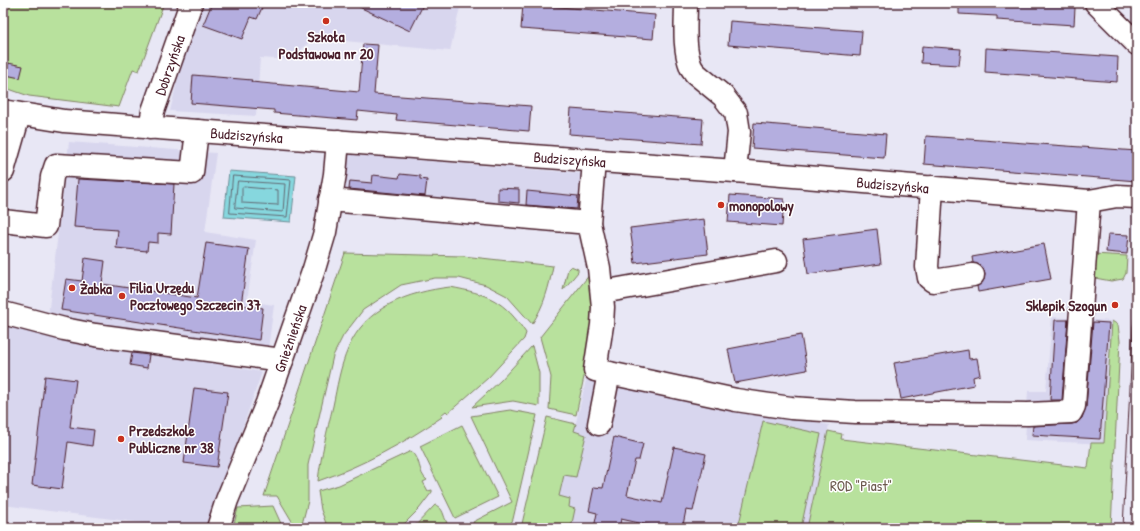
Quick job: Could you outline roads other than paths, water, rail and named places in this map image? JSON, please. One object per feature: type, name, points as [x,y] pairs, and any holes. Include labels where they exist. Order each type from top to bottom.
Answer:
[{"type":"street","name":"Dobrzyńska","points":[[150,128],[153,111],[191,3]]},
{"type":"street","points":[[686,3],[687,53],[691,66],[731,105],[739,121],[736,171]]},
{"type":"street","points":[[1096,3],[1137,44]]},
{"type":"street","name":"Budziszyńska","points":[[11,113],[64,121],[932,186],[1092,201],[1117,196],[1137,197]]},
{"type":"street","points":[[3,171],[11,113]]},
{"type":"street","points":[[3,221],[46,226],[52,177],[56,165],[192,173],[196,131]]},
{"type":"street","name":"Gnieźnieńska","points":[[218,528],[227,500],[252,442],[314,269],[324,232],[330,200],[338,141]]},
{"type":"street","points":[[594,161],[589,223],[595,246],[602,292],[602,325],[595,370],[761,405],[807,410],[1028,414],[1071,412],[1074,406],[1092,201]]},
{"type":"street","points":[[932,186],[928,267],[929,278],[933,282],[940,282],[973,275]]},
{"type":"street","points":[[330,200],[589,223]]},
{"type":"street","points":[[602,292],[776,260]]},
{"type":"street","points":[[3,313],[58,328],[95,335],[282,360]]},
{"type":"street","points":[[599,424],[619,376]]},
{"type":"water","points":[[229,171],[296,176],[291,222],[224,217]]},
{"type":"tram line","points":[[1123,528],[1133,327],[1137,301]]},
{"type":"place","name":"Szkoła Podstawowa nr 20","points":[[326,21]]},
{"type":"place","name":"monopolowy","points":[[721,205]]},
{"type":"place","name":"Żabka","points":[[72,288]]},
{"type":"place","name":"Filia Urzędu Pocztowego Szczecin 37","points":[[122,296]]},
{"type":"place","name":"Sklepik Szogun","points":[[1115,305]]},
{"type":"place","name":"Przedszkole Publiczne nr 38","points":[[121,439]]},
{"type":"park label","name":"ROD \"Piast\"","points":[[861,485]]}]
